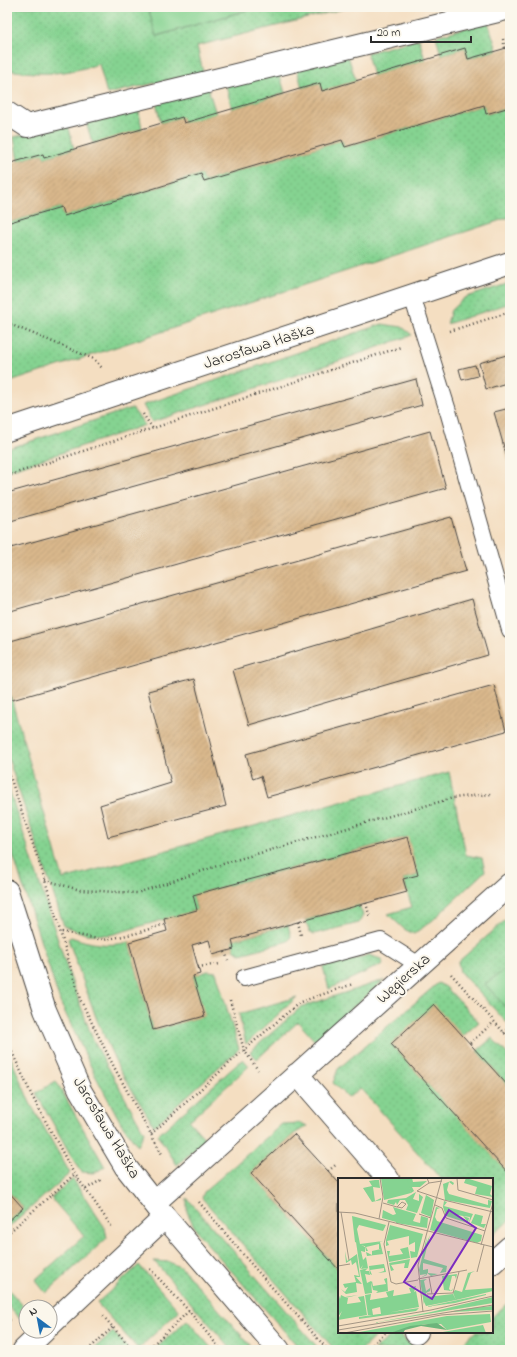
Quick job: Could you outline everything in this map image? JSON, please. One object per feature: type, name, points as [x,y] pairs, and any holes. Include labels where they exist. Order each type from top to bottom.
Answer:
[{"type":"street","points":[[7,113],[27,126],[510,8]]},
{"type":"street","name":"Jarosława Haška","points":[[7,430],[510,263]]},
{"type":"street","name":"Węgierska","points":[[58,1317],[131,1248],[179,1181],[510,884]]},
{"type":"street","name":"Jarosława Haška","points":[[7,891],[45,1010],[80,1090],[125,1166],[159,1210],[279,1350]]},
{"type":"street","points":[[298,1074],[387,1178]]},
{"type":"street","points":[[493,1263],[510,1247]]},
{"type":"street","points":[[24,1350],[36,1339]]},
{"type":"lane","points":[[412,296],[426,339],[510,630]]},
{"type":"lane","points":[[244,978],[381,941],[419,965]]},
{"type":"path","points":[[7,150],[11,163]]},
{"type":"path","points":[[7,476],[510,312]]},
{"type":"path","points":[[7,324],[94,359],[123,392],[139,407],[153,429]]},
{"type":"path","points":[[7,768],[45,880],[80,999],[114,1067],[179,1181],[193,1194],[252,1265],[328,1350]]},
{"type":"path","points":[[45,880],[80,890],[137,893],[232,861],[453,798],[491,794]]},
{"type":"path","points":[[366,903],[371,922]]},
{"type":"path","points":[[298,922],[303,942]]},
{"type":"path","points":[[61,932],[104,940],[137,933],[165,924]]},
{"type":"path","points":[[198,967],[220,964]]},
{"type":"path","points":[[450,972],[510,1039]]},
{"type":"path","points":[[151,1134],[244,1050],[300,1002],[354,983]]},
{"type":"path","points":[[470,1043],[494,1022]]},
{"type":"path","points":[[504,1033],[510,1027]]},
{"type":"path","points":[[7,1041],[32,1096],[75,1174],[115,1232],[189,1311],[221,1350]]},
{"type":"path","points":[[7,1234],[75,1174]]},
{"type":"path","points":[[147,1350],[189,1311]]},
{"type":"path","points":[[88,1350],[113,1327]]},
{"type":"path","points":[[367,1350],[385,1333]]},
{"type":"green space","points":[[7,7],[148,7],[157,36],[258,7],[351,7],[197,46],[203,72],[107,94],[99,64],[86,68],[53,73],[32,73],[7,70]]},
{"type":"green space","points":[[148,7],[258,7],[156,36]]},
{"type":"green space","points":[[488,22],[497,50],[468,59],[465,48],[441,55],[436,36]]},
{"type":"green space","points":[[419,39],[425,60],[373,76],[367,53]]},
{"type":"green space","points":[[348,56],[356,81],[322,91],[319,83],[302,88],[297,69]]},
{"type":"green space","points":[[279,72],[285,93],[232,109],[226,85]]},
{"type":"green space","points":[[208,88],[216,114],[184,123],[182,117],[161,123],[156,102]]},
{"type":"green space","points":[[484,105],[487,114],[510,107],[510,217],[7,383],[7,223],[61,207],[64,216],[201,174],[204,181],[342,140],[345,147]]},
{"type":"green space","points":[[138,106],[142,129],[93,144],[85,120]]},
{"type":"green space","points":[[68,124],[74,149],[44,158],[42,154],[18,161],[14,137]]},
{"type":"green space","points":[[510,283],[510,303],[447,324],[451,310],[464,298]]},
{"type":"green space","points":[[382,324],[402,327],[412,335],[339,361],[152,422],[143,405]]},
{"type":"green space","points":[[132,408],[145,425],[7,471],[7,449]]},
{"type":"green space","points":[[7,683],[63,879],[449,772],[466,855],[482,858],[485,871],[433,920],[414,934],[404,929],[388,914],[412,907],[403,879],[418,875],[407,837],[193,895],[197,910],[110,935],[86,934],[64,926],[7,755]]},
{"type":"green space","points":[[7,783],[67,968],[93,1040],[144,1132],[138,1146],[121,1123],[95,1075],[60,1002],[7,836]]},
{"type":"green space","points":[[359,905],[363,915],[359,923],[314,934],[309,931],[306,920]]},
{"type":"green space","points":[[510,916],[510,966],[485,984],[510,1012],[510,1021],[507,1023],[460,972],[458,962]]},
{"type":"green space","points":[[288,925],[291,936],[288,941],[241,954],[234,949],[232,940]]},
{"type":"green space","points":[[71,937],[100,944],[122,944],[129,942],[153,1030],[204,1016],[193,976],[208,971],[216,972],[239,1049],[154,1126],[119,1069],[97,1020],[68,939]]},
{"type":"green space","points":[[369,955],[381,959],[383,964],[329,989],[323,967]]},
{"type":"green space","points":[[510,966],[510,1012],[485,984]]},
{"type":"green space","points":[[384,980],[315,1041],[298,1022],[257,1059],[250,1052],[301,1007]]},
{"type":"green space","points":[[438,983],[446,987],[479,1022],[463,1036],[434,1005],[391,1044],[510,1174],[510,1220],[493,1234],[493,1178],[440,1178],[360,1088],[348,1098],[333,1083],[338,1069]]},
{"type":"green space","points":[[297,997],[246,1044],[239,1014]]},
{"type":"green space","points":[[492,1038],[510,1057],[510,1088],[477,1051]]},
{"type":"green space","points":[[7,1049],[30,1103],[70,1173],[7,1229],[7,1222],[23,1208],[7,1190],[7,1181],[11,1177],[7,1172]]},
{"type":"green space","points":[[243,1059],[249,1066],[189,1121],[206,1140],[177,1165],[158,1135]]},
{"type":"green space","points":[[56,1081],[105,1167],[94,1173],[82,1172],[78,1168],[36,1093]]},
{"type":"green space","points":[[301,1123],[307,1126],[294,1134],[251,1173],[338,1269],[338,1333],[379,1333],[361,1350],[335,1350],[202,1198],[204,1192],[282,1124]]},
{"type":"green space","points":[[73,1179],[105,1228],[107,1238],[46,1293],[35,1280],[84,1236],[51,1198]]},
{"type":"green space","points":[[187,1198],[320,1350],[301,1350],[197,1232],[187,1212]]},
{"type":"green space","points":[[154,1261],[169,1262],[182,1268],[250,1345],[244,1350],[232,1350]]},
{"type":"green space","points":[[139,1265],[179,1311],[138,1349],[97,1303]]},
{"type":"green space","points":[[7,1288],[18,1300],[18,1317],[7,1305]]},
{"type":"green space","points":[[510,1301],[510,1350],[455,1350],[474,1333],[493,1333],[493,1316]]},
{"type":"green space","points":[[187,1320],[213,1350],[154,1350]]},
{"type":"green space","points":[[113,1332],[130,1350],[92,1350]]},
{"type":"green space","points":[[394,1333],[398,1333],[417,1350],[374,1350]]},
{"type":"building","points":[[510,47],[510,107],[486,114],[484,105],[345,147],[342,140],[204,181],[201,174],[64,216],[61,207],[7,223],[7,164],[43,154],[44,158],[182,117],[184,123],[320,83],[322,91],[465,48],[468,59]]},
{"type":"building","points":[[510,354],[510,382],[486,389],[479,363]]},
{"type":"building","points":[[475,365],[478,376],[462,380],[459,369]]},
{"type":"building","points":[[416,379],[422,405],[7,522],[7,493]]},
{"type":"building","points":[[510,408],[510,468],[494,412]]},
{"type":"building","points":[[430,431],[446,488],[7,612],[7,549]]},
{"type":"building","points":[[451,517],[466,571],[12,700],[7,683],[7,642]]},
{"type":"building","points":[[472,599],[488,655],[249,725],[233,670]]},
{"type":"building","points":[[194,679],[226,806],[108,837],[100,805],[171,783],[148,691]]},
{"type":"building","points":[[494,685],[506,731],[267,797],[261,776],[253,779],[246,754]]},
{"type":"building","points":[[408,837],[418,875],[403,879],[407,892],[232,940],[234,949],[213,955],[209,940],[192,945],[200,974],[193,976],[205,1016],[153,1030],[129,942],[167,931],[164,919],[197,910],[193,895]]},
{"type":"building","points":[[434,1004],[510,1088],[510,1175],[391,1044]]},
{"type":"building","points":[[294,1134],[338,1182],[338,1269],[251,1173]]},
{"type":"building","points":[[7,1190],[23,1208],[7,1222]]}]
